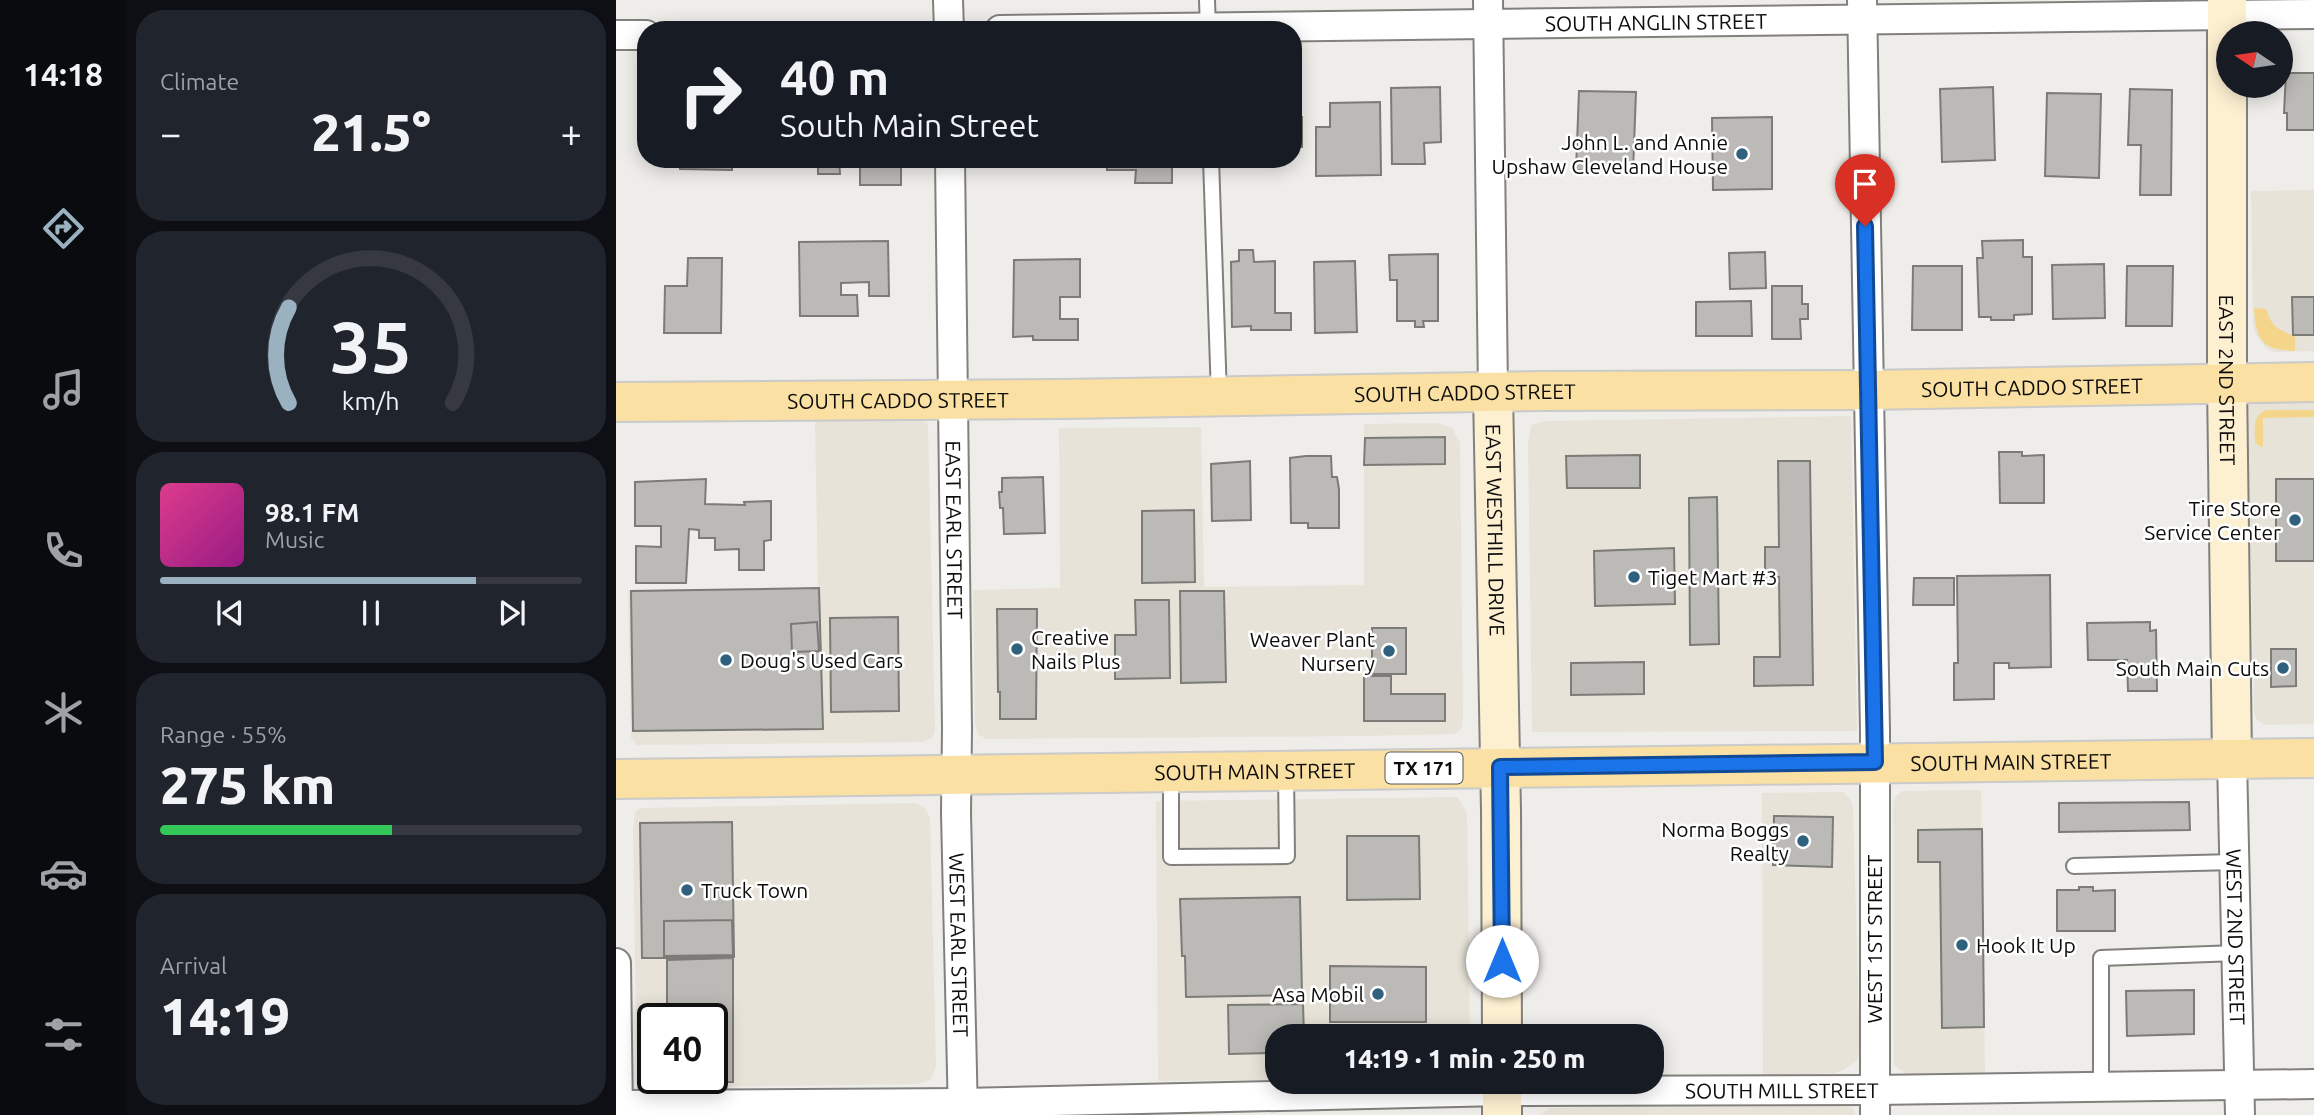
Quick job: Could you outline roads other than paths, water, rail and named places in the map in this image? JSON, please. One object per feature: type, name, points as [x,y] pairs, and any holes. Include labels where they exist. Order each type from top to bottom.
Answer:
[{"type":"main road","name":"EAST 2ND STREET","points":[[2227,7],[2227,383],[2232,759]]},
{"type":"main road","name":"SOUTH CADDO STREET","points":[[616,402],[1869,390],[2314,382]]},
{"type":"main road","name":"EAST WESTHILL DRIVE","points":[[1493,392],[1502,1024]]},
{"type":"main road","name":"SOUTH MAIN STREET","points":[[616,779],[2314,758]]},
{"type":"street","points":[[948,0],[948,21]]},
{"type":"street","name":"SOUTH ANGLIN STREET","points":[[1169,21],[1488,12],[2227,7],[2314,14]]},
{"type":"street","name":"WEST 1ST STREET","points":[[1862,10],[1875,762],[1874,1103]]},
{"type":"street","name":"EAST WESTHILL DRIVE","points":[[1488,12],[1493,392]]},
{"type":"street","points":[[616,35],[637,35]]},
{"type":"street","name":"EAST EARL STREET","points":[[950,168],[956,774]]},
{"type":"street","name":"WEST 2ND STREET","points":[[2232,759],[2240,1115]]},
{"type":"street","name":"WEST EARL STREET","points":[[956,774],[963,1109]]},
{"type":"street","points":[[616,963],[618,1110]]},
{"type":"street","name":"SOUTH MILL STREET","points":[[618,1110],[963,1109],[1502,1096],[1874,1103],[2101,1086],[2314,1084]]},
{"type":"lane","points":[[1212,168],[1219,396]]},
{"type":"lane","points":[[1171,772],[1171,857],[1287,856],[1286,770]]},
{"type":"lane","points":[[2074,866],[2235,862]]},
{"type":"lane","points":[[2101,1086],[2101,958],[2237,953]]},
{"type":"place","name":"John L. and Annie Upshaw Cleveland House","points":[[1742,154]]},
{"type":"place","name":"Tire Store Service Center","points":[[2295,520]]},
{"type":"place","name":"Tiget Mart #3","points":[[1634,577]]},
{"type":"place","name":"Creative Nails Plus","points":[[1017,649]]},
{"type":"place","name":"Weaver Plant Nursery","points":[[1389,651]]},
{"type":"place","name":"Doug's Used Cars","points":[[726,660]]},
{"type":"place","name":"South Main Cuts","points":[[2283,668]]},
{"type":"place","name":"Norma Boggs Realty","points":[[1803,841]]},
{"type":"place","name":"Truck Town","points":[[687,890]]},
{"type":"place","name":"Hook It Up","points":[[1962,945]]},
{"type":"place","name":"Asa Mobil","points":[[1378,994]]}]
